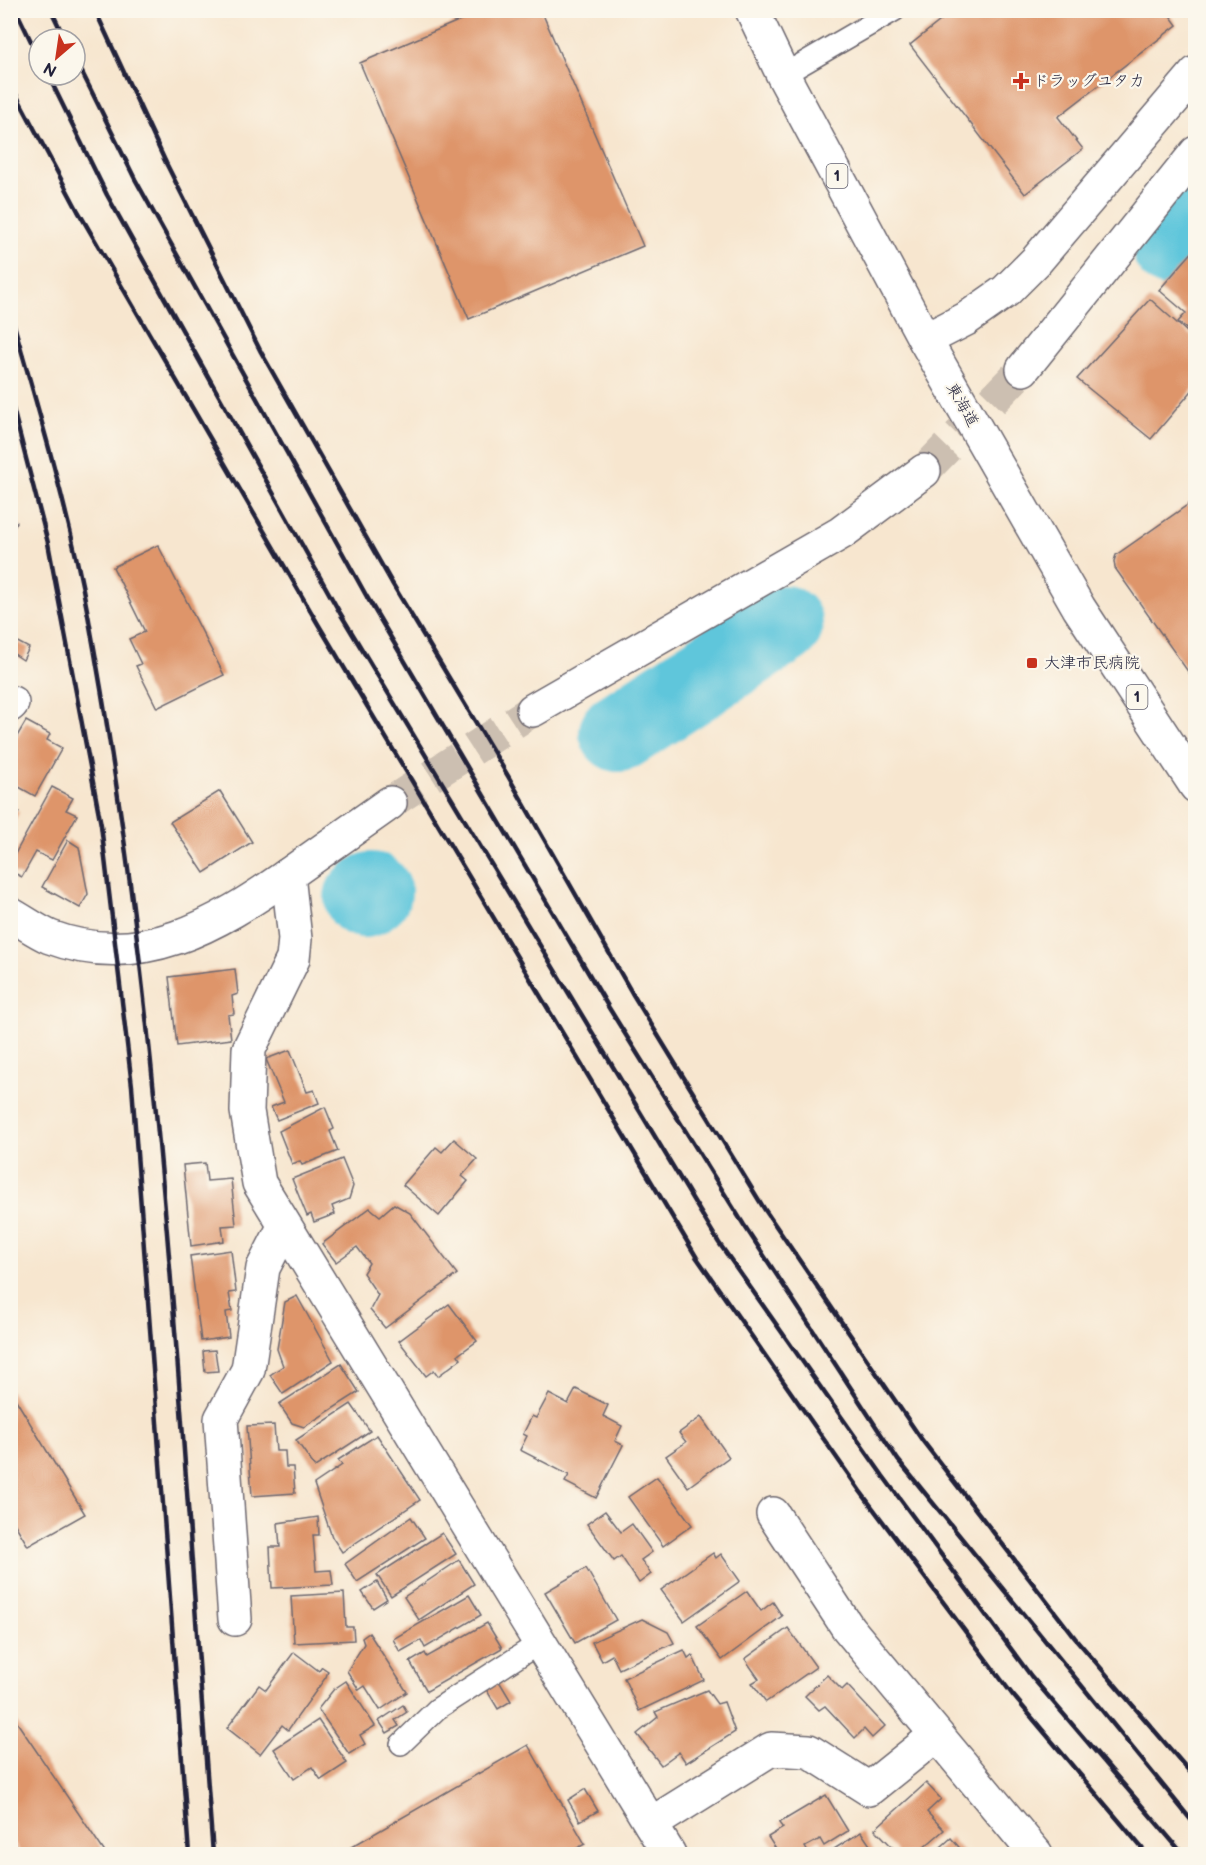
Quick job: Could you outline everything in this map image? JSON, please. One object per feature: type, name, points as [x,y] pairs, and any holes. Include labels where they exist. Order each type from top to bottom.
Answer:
[{"type":"main road","name":"東海道","points":[[752,10],[783,75],[925,340],[1079,608],[1196,786]]},
{"type":"main road","points":[[925,340],[966,319],[1006,291],[1036,261],[1196,73]]},
{"type":"main road","points":[[1023,369],[1196,153]]},
{"type":"main road","points":[[533,710],[841,533],[924,471]]},
{"type":"main road","points":[[10,914],[47,936],[89,947],[138,946],[182,937],[216,922],[288,875],[390,803]]},
{"type":"main road","points":[[288,875],[295,939],[293,959],[249,1049],[247,1112],[259,1183],[669,1854]]},
{"type":"main road","points":[[235,1619],[221,1419],[248,1370],[263,1269],[284,1227]]},
{"type":"main road","points":[[773,1514],[848,1628],[935,1736],[1036,1854]]},
{"type":"main road","points":[[651,1824],[771,1749],[809,1751],[869,1790],[935,1736]]},
{"type":"lane","points":[[783,75],[895,10]]},
{"type":"lane","points":[[401,1744],[437,1709],[541,1642]]},
{"type":"building","points":[[484,10],[541,10],[643,246],[469,319],[360,63]]},
{"type":"building","name":"ドラッグユタカ","points":[[954,10],[1166,10],[1177,25],[1058,117],[1083,149],[1025,194],[910,45]]},
{"type":"building","points":[[1196,248],[1196,337],[1178,322],[1186,313],[1159,290]]},
{"type":"building","points":[[1150,299],[1196,340],[1196,386],[1151,439],[1077,379]]},
{"type":"building","points":[[1196,499],[1196,683],[1115,568],[1114,561],[1116,555]]},
{"type":"building","points":[[10,519],[17,522],[10,535]]},
{"type":"building","points":[[158,545],[224,675],[157,708],[136,666],[141,664],[129,639],[145,632],[113,567]]},
{"type":"building","points":[[10,638],[29,648],[23,660],[14,654],[10,660]]},
{"type":"building","points":[[26,721],[50,734],[47,740],[62,748],[35,796],[10,782],[10,748]]},
{"type":"building","points":[[52,787],[73,798],[66,810],[77,815],[52,860],[36,852],[22,877],[10,871],[10,863]]},
{"type":"building","points":[[220,791],[252,842],[204,873],[170,822]]},
{"type":"building","points":[[10,808],[19,812],[10,828]]},
{"type":"building","points":[[68,840],[79,847],[88,894],[80,908],[42,887]]},
{"type":"building","points":[[235,969],[238,994],[232,996],[234,1014],[228,1015],[231,1039],[177,1046],[169,977]]},
{"type":"building","points":[[290,1050],[307,1092],[314,1090],[319,1103],[277,1120],[271,1107],[284,1102],[266,1059]]},
{"type":"building","points":[[325,1107],[334,1129],[330,1131],[338,1151],[302,1165],[300,1161],[292,1164],[279,1131]]},
{"type":"building","points":[[454,1139],[477,1159],[462,1176],[468,1181],[439,1216],[403,1185],[436,1147],[442,1152]]},
{"type":"building","points":[[342,1159],[353,1186],[349,1199],[332,1206],[335,1214],[314,1222],[311,1214],[307,1216],[292,1179]]},
{"type":"building","points":[[205,1163],[207,1181],[231,1179],[236,1225],[222,1226],[224,1241],[191,1246],[183,1165]]},
{"type":"building","points":[[394,1204],[410,1213],[457,1274],[385,1328],[370,1310],[378,1295],[363,1273],[369,1263],[357,1247],[336,1262],[322,1244],[370,1208],[380,1216]]},
{"type":"building","points":[[231,1250],[236,1292],[229,1293],[232,1311],[226,1312],[229,1337],[201,1341],[190,1256]]},
{"type":"building","points":[[297,1296],[333,1361],[283,1394],[270,1375],[283,1366],[277,1349],[285,1302]]},
{"type":"building","points":[[449,1304],[477,1341],[458,1355],[461,1359],[438,1376],[434,1370],[426,1376],[399,1341]]},
{"type":"building","points":[[215,1350],[218,1371],[205,1372],[203,1351]]},
{"type":"building","points":[[341,1364],[359,1392],[304,1427],[292,1423],[279,1404]]},
{"type":"building","points":[[576,1389],[608,1405],[603,1416],[622,1426],[615,1441],[623,1445],[596,1498],[565,1482],[569,1475],[520,1450],[527,1436],[523,1434],[532,1416],[536,1418],[549,1394],[568,1404]]},
{"type":"building","points":[[10,1390],[85,1514],[28,1546],[10,1516]]},
{"type":"building","points":[[351,1404],[370,1431],[315,1467],[296,1440]]},
{"type":"building","points":[[701,1417],[729,1457],[688,1487],[666,1456],[686,1442],[679,1433]]},
{"type":"building","points":[[274,1425],[276,1451],[285,1451],[286,1467],[293,1467],[295,1493],[252,1496],[247,1426]]},
{"type":"building","points":[[377,1435],[420,1500],[342,1552],[332,1537],[314,1484],[342,1465],[338,1460]]},
{"type":"building","points":[[657,1477],[692,1525],[663,1546],[628,1497]]},
{"type":"building","points":[[605,1511],[621,1532],[632,1524],[652,1552],[641,1560],[651,1574],[639,1583],[621,1556],[614,1561],[587,1524]]},
{"type":"building","points":[[318,1517],[319,1535],[313,1535],[316,1571],[331,1570],[333,1585],[272,1588],[270,1547],[280,1547],[278,1523]]},
{"type":"building","points":[[411,1517],[425,1538],[357,1582],[345,1564]]},
{"type":"building","points":[[442,1533],[456,1554],[391,1596],[377,1575]]},
{"type":"building","points":[[713,1553],[716,1558],[721,1554],[740,1581],[684,1621],[661,1590]]},
{"type":"building","points":[[459,1560],[474,1584],[419,1620],[404,1597]]},
{"type":"building","points":[[586,1568],[616,1620],[575,1643],[545,1592]]},
{"type":"building","points":[[377,1582],[387,1599],[373,1608],[362,1592]]},
{"type":"building","points":[[747,1591],[761,1611],[773,1602],[782,1616],[722,1660],[697,1626]]},
{"type":"building","points":[[344,1593],[346,1627],[353,1627],[354,1640],[294,1643],[291,1596]]},
{"type":"building","points":[[469,1595],[481,1615],[425,1648],[421,1640],[400,1652],[393,1639]]},
{"type":"building","points":[[642,1619],[668,1632],[674,1643],[619,1669],[612,1655],[602,1661],[592,1642]]},
{"type":"building","points":[[487,1623],[502,1648],[427,1691],[410,1662],[425,1653],[427,1657]]},
{"type":"building","points":[[788,1628],[816,1667],[766,1702],[752,1683],[759,1679],[745,1659]]},
{"type":"building","points":[[369,1633],[407,1692],[380,1710],[365,1686],[359,1690],[347,1671],[364,1644],[362,1638]]},
{"type":"building","points":[[684,1650],[688,1658],[692,1655],[704,1680],[639,1711],[624,1678]]},
{"type":"building","points":[[294,1652],[319,1671],[322,1667],[328,1671],[326,1677],[288,1730],[282,1725],[260,1754],[227,1728],[259,1685],[266,1690]]},
{"type":"building","points":[[827,1675],[842,1690],[847,1685],[885,1726],[872,1738],[864,1729],[855,1738],[825,1706],[819,1710],[805,1696]]},
{"type":"building","points":[[346,1681],[375,1726],[360,1735],[365,1744],[349,1754],[318,1709],[334,1689]]},
{"type":"building","points":[[499,1681],[511,1701],[498,1709],[486,1689]]},
{"type":"building","points":[[707,1690],[717,1704],[724,1702],[735,1732],[686,1763],[679,1752],[661,1765],[637,1734],[658,1717],[655,1712]]},
{"type":"building","points":[[403,1705],[407,1712],[395,1720],[399,1726],[387,1733],[379,1721]]},
{"type":"building","points":[[10,1712],[106,1854],[21,1854],[10,1836]]},
{"type":"building","points":[[318,1720],[347,1763],[321,1780],[312,1767],[294,1779],[274,1749]]},
{"type":"building","points":[[528,1745],[585,1844],[566,1854],[339,1854]]},
{"type":"building","points":[[926,1783],[941,1799],[927,1812],[944,1830],[916,1854],[899,1854],[875,1829]]},
{"type":"building","points":[[585,1789],[598,1811],[580,1821],[568,1800]]},
{"type":"building","points":[[826,1795],[848,1831],[824,1846],[820,1839],[805,1847],[809,1854],[779,1854],[768,1837],[783,1828],[779,1823]]},
{"type":"building","points":[[861,1832],[876,1854],[826,1854]]},
{"type":"building","points":[[951,1838],[965,1854],[933,1854]]},
{"type":"waterway","points":[[1172,248],[1196,218]]},
{"type":"waterway","points":[[619,732],[783,625]]},
{"type":"waterway","points":[[364,898],[372,892]]},
{"type":"tunnel","points":[[924,471],[1023,369]]},
{"type":"tunnel","points":[[390,803],[533,710]]},
{"type":"railway","points":[[16,10],[27,33]]},
{"type":"railway","points":[[51,10],[59,27]]},
{"type":"railway","points":[[95,10],[166,163],[261,352],[392,583],[508,776],[632,993],[765,1210],[922,1440],[1075,1638],[1196,1779]]},
{"type":"railway","points":[[87,82],[135,179],[367,597],[609,1008],[744,1225],[898,1460],[1196,1826]]},
{"type":"railway","points":[[10,83],[78,211],[318,624],[697,1258],[860,1491],[1012,1694],[1147,1854]]},
{"type":"railway","points":[[54,87],[107,195],[340,613],[719,1243],[883,1476],[1031,1676],[1183,1854]]},
{"type":"railway","points":[[10,311],[53,462],[88,615],[114,769],[135,923],[153,1078],[167,1233],[213,1854]]},
{"type":"railway","points":[[10,397],[48,543],[101,825],[132,1086],[189,1854]]},
{"type":"place","name":"ドラッグユタカ","points":[[1021,81]]},
{"type":"place","name":"大津市民病院","points":[[1032,663]]}]
